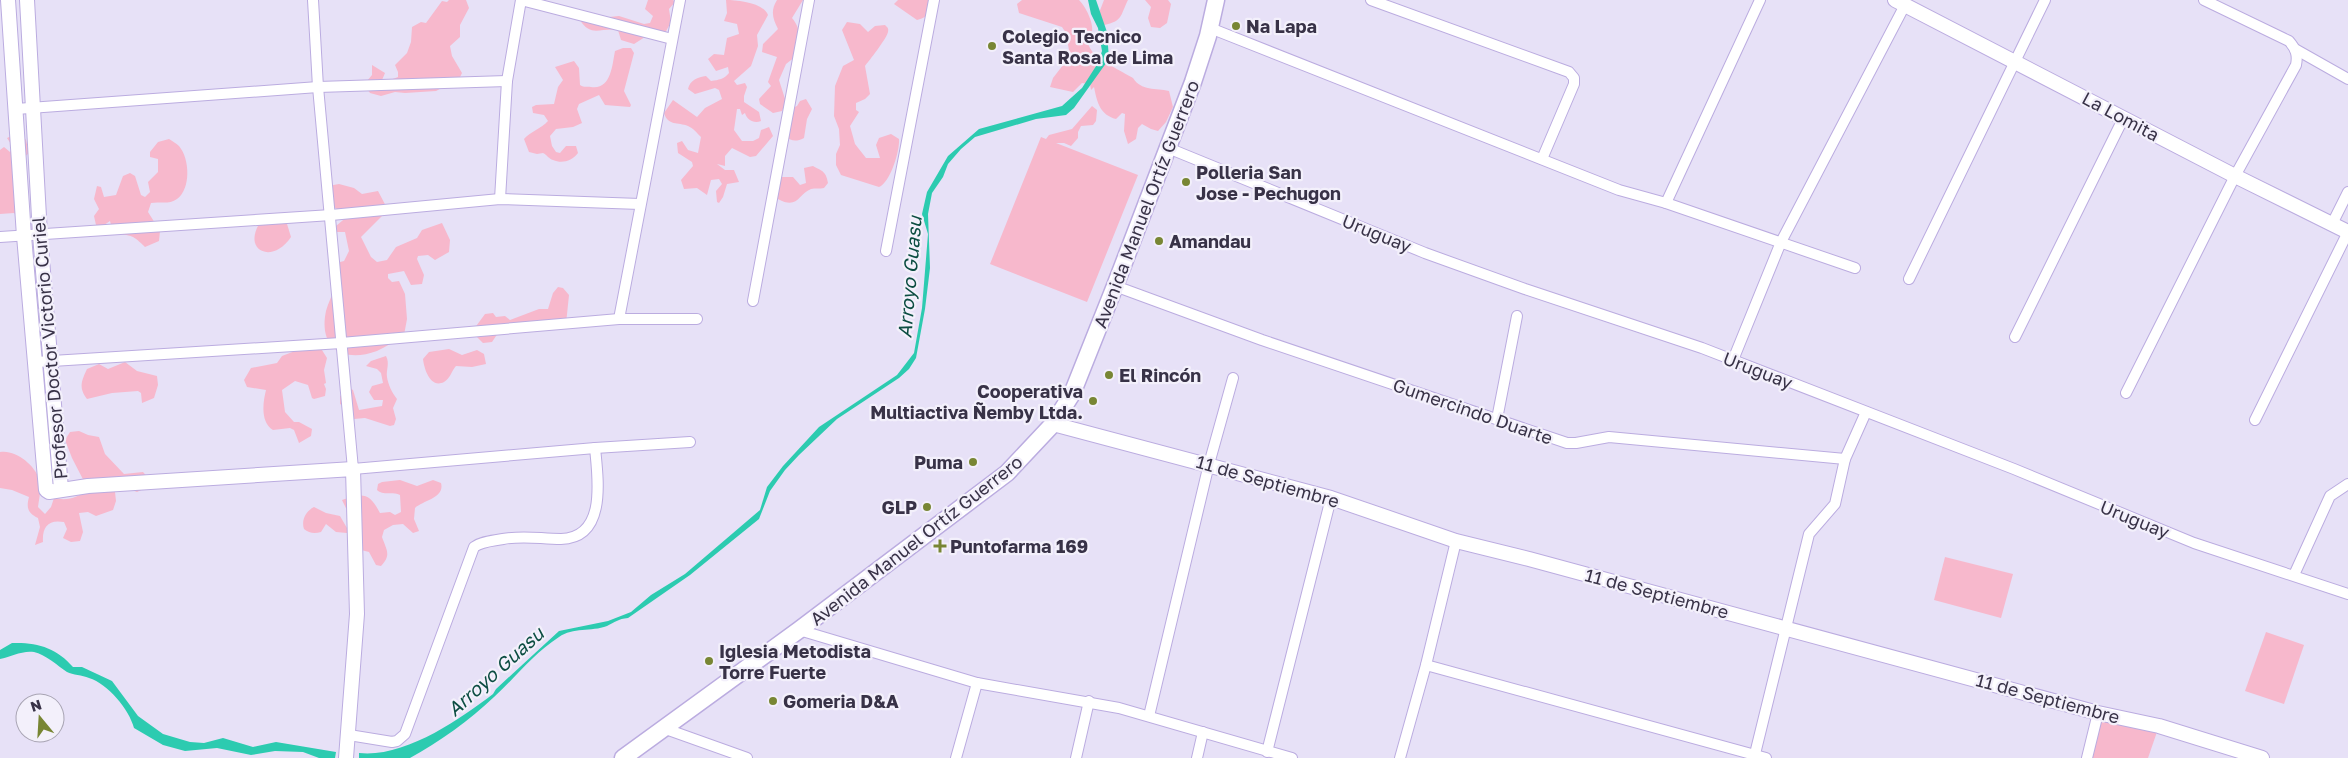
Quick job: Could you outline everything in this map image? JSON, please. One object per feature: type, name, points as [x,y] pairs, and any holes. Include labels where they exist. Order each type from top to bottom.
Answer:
[{"type":"main road","name":"Profesor Doctor Victorio Curiel","points":[[8,0],[24,236],[43,362]]},
{"type":"main road","name":"Profesor Doctor Victorio Curiel","points":[[27,0],[40,235],[43,362],[45,390],[61,489],[353,469]]},
{"type":"main road","name":"Avenida Manuel Ortíz Guerrero","points":[[623,758],[799,630],[1007,473],[1053,424],[1072,394],[1115,286],[1193,82],[1210,28],[1216,0]]},
{"type":"main road","name":"La Lomita","points":[[1900,2],[2235,176],[2348,232]]},
{"type":"main road","name":"11 de Septiembre","points":[[1053,424],[1331,498],[1456,541],[1529,559],[2098,713],[2159,726],[2231,753],[2262,758]]},
{"type":"main road","points":[[347,754],[357,614],[353,469]]},
{"type":"street","points":[[313,0],[318,87],[353,469],[595,448],[690,442]]},
{"type":"street","points":[[500,199],[507,81],[521,0],[672,39]]},
{"type":"street","points":[[619,319],[680,0]]},
{"type":"street","points":[[753,301],[809,0]]},
{"type":"street","points":[[886,251],[934,0]]},
{"type":"street","points":[[1370,0],[1569,72],[1574,78],[1574,84],[1542,159]]},
{"type":"street","points":[[1666,204],[1760,0]]},
{"type":"street","points":[[1909,279],[2045,0]]},
{"type":"street","points":[[2126,393],[2235,176],[2296,65],[2295,49],[2289,41],[2204,0]]},
{"type":"street","points":[[1733,360],[1781,242],[1900,2]]},
{"type":"street","points":[[1210,28],[1619,190],[1855,268]]},
{"type":"street","points":[[2295,49],[2348,79]]},
{"type":"street","points":[[16,109],[318,87],[507,81]]},
{"type":"street","points":[[2015,337],[2124,117]]},
{"type":"street","name":"Uruguay","points":[[1168,148],[1425,253],[1733,360],[2194,543],[2348,594]]},
{"type":"street","points":[[2332,224],[2348,192]]},
{"type":"street","points":[[0,237],[331,215],[500,199],[640,204]]},
{"type":"street","points":[[2255,420],[2348,232]]},
{"type":"street","name":"Gumercindo Duarte","points":[[1115,286],[1262,340],[1567,442],[1576,443],[1609,437],[1845,459]]},
{"type":"street","points":[[1497,419],[1517,316]]},
{"type":"street","points":[[43,362],[341,344],[619,319],[697,319]]},
{"type":"street","points":[[1149,716],[1209,464],[1233,378]]},
{"type":"street","points":[[1754,756],[1809,534],[1835,504],[1845,459],[1866,412]]},
{"type":"street","points":[[349,735],[392,742],[397,741],[405,734],[474,547],[480,543],[520,536],[560,539],[574,537],[585,531],[596,508],[598,487],[595,448]]},
{"type":"street","points":[[2294,575],[2330,496],[2348,484]]},
{"type":"street","points":[[1268,752],[1331,498]]},
{"type":"street","points":[[1400,758],[1426,664],[1456,541]]},
{"type":"street","points":[[799,630],[977,683],[1089,701],[1149,716],[1292,758]]},
{"type":"street","points":[[1426,664],[1766,758]]},
{"type":"street","points":[[956,758],[977,683]]},
{"type":"street","points":[[1076,758],[1089,701]]},
{"type":"street","points":[[2087,758],[2098,713]]},
{"type":"street","points":[[663,728],[747,758]]},
{"type":"street","points":[[1197,758],[1203,732]]},
{"type":"shaded area","points":[[449,0],[466,0],[469,8],[460,25],[460,37],[450,46],[452,56],[462,73],[459,79],[436,91],[395,92],[381,96],[370,93],[367,89],[367,81],[372,75],[372,65],[385,73],[382,80],[385,82],[398,77],[395,65],[407,53],[411,42],[412,27],[421,22],[426,23],[442,1],[447,2]]},
{"type":"shaded area","points":[[648,0],[673,0],[675,2],[669,9],[671,22],[664,35],[645,37],[634,44],[621,40],[618,30],[597,31],[588,29],[580,20],[619,16],[644,24],[650,23],[653,16],[645,9]]},
{"type":"shaded area","points":[[726,0],[756,5],[766,11],[768,15],[757,35],[758,46],[751,66],[734,81],[737,85],[745,83],[747,87],[744,102],[759,112],[761,121],[751,121],[745,113],[742,115],[740,109],[737,109],[734,130],[742,141],[753,141],[759,138],[761,130],[769,127],[773,136],[756,156],[750,157],[732,148],[725,156],[725,166],[717,164],[725,170],[734,170],[739,182],[727,184],[719,203],[717,202],[716,191],[722,184],[719,179],[711,180],[707,195],[697,188],[684,189],[681,180],[693,166],[692,162],[678,153],[677,143],[682,141],[688,150],[698,153],[701,137],[690,127],[671,122],[664,113],[673,100],[697,117],[705,108],[722,99],[719,90],[715,88],[695,94],[688,89],[692,81],[697,78],[706,76],[711,81],[714,81],[723,78],[729,73],[728,67],[716,71],[708,59],[714,54],[724,55],[727,38],[739,34],[737,24],[724,21],[727,13]]},
{"type":"shaded area","points":[[777,0],[803,0],[792,18],[799,32],[795,57],[786,64],[779,80],[786,102],[782,111],[773,113],[760,104],[759,99],[771,86],[768,82],[777,57],[762,52],[763,44],[778,29],[773,15]]},
{"type":"shaded area","points":[[898,0],[928,0],[929,13],[917,20],[894,4]]},
{"type":"shaded area","points":[[1022,0],[1079,0],[1091,20],[1092,33],[1089,44],[1093,52],[1103,61],[1133,78],[1140,85],[1169,91],[1173,107],[1166,122],[1158,131],[1142,124],[1138,128],[1136,139],[1128,144],[1124,131],[1125,114],[1122,113],[1116,119],[1106,114],[1098,103],[1094,87],[1091,90],[1090,84],[1082,83],[1073,92],[1050,87],[1053,78],[1070,56],[1066,33],[1062,27],[1019,13],[1017,4]]},
{"type":"shaded area","points":[[1088,0],[1096,0],[1107,32],[1109,59],[1074,108],[1066,115],[1036,119],[975,137],[948,164],[943,177],[932,193],[928,214],[930,268],[925,309],[916,358],[909,369],[899,378],[837,419],[785,470],[770,491],[759,519],[690,575],[628,618],[601,628],[570,632],[559,637],[533,658],[475,714],[443,738],[410,758],[359,758],[359,753],[394,750],[430,735],[448,725],[493,694],[496,689],[559,631],[608,621],[631,612],[651,595],[685,574],[760,510],[767,487],[783,466],[819,427],[897,375],[914,353],[922,308],[928,234],[922,214],[927,192],[948,156],[979,129],[1062,106],[1082,88],[1098,63],[1102,51],[1098,28],[1091,14]]},
{"type":"shaded area","points":[[1104,0],[1128,0],[1118,20],[1104,25],[1099,13]]},
{"type":"shaded area","points":[[1145,0],[1168,0],[1171,4],[1167,23],[1160,28],[1151,27],[1148,18],[1151,7]]},
{"type":"shaded area","points":[[847,22],[860,24],[868,32],[875,26],[885,25],[888,28],[885,39],[865,66],[870,94],[865,99],[856,103],[856,110],[859,112],[850,126],[855,144],[866,158],[880,158],[876,145],[879,138],[891,134],[899,139],[894,166],[887,180],[879,187],[841,175],[836,165],[836,154],[840,145],[839,129],[834,116],[835,86],[843,66],[854,60],[842,30]]},
{"type":"shaded area","points":[[631,48],[634,53],[624,91],[631,105],[630,107],[605,105],[599,95],[579,104],[577,109],[582,123],[573,127],[556,129],[550,136],[552,146],[556,152],[560,153],[566,146],[576,146],[578,153],[570,160],[556,161],[543,153],[529,152],[524,139],[548,121],[544,115],[533,113],[532,107],[554,104],[558,87],[563,80],[555,67],[574,61],[579,68],[580,85],[584,87],[598,87],[607,81],[615,51]]},
{"type":"shaded area","points":[[806,99],[812,109],[807,119],[804,138],[796,140],[785,137],[790,109]]},
{"type":"shaded area","points":[[1092,106],[1097,110],[1096,121],[1093,125],[1081,126],[1078,138],[1071,146],[1064,143],[1056,143],[1138,175],[1087,302],[990,264],[1041,137],[1046,139],[1049,135],[1072,129]]},
{"type":"shaded area","points":[[20,132],[26,140],[29,153],[22,159],[32,232],[14,213],[0,214],[0,150],[4,147],[10,152],[13,147],[7,138]]},
{"type":"shaded area","points":[[169,139],[178,145],[183,152],[187,166],[187,181],[182,194],[177,199],[171,202],[151,203],[148,212],[160,231],[159,241],[145,247],[133,237],[116,233],[110,221],[101,227],[96,225],[94,216],[99,209],[94,199],[97,186],[101,187],[104,197],[116,195],[123,176],[130,173],[135,176],[141,195],[145,197],[150,192],[148,182],[158,172],[158,159],[150,157],[150,152],[158,142]]},
{"type":"shaded area","points":[[813,166],[826,176],[828,183],[824,188],[811,189],[790,203],[778,199],[776,195],[781,177],[793,177],[800,185],[806,183],[804,168]]},
{"type":"shaded area","points":[[339,184],[354,188],[362,194],[378,191],[388,210],[361,237],[371,257],[377,262],[387,260],[396,247],[417,238],[422,230],[442,223],[450,240],[449,252],[435,260],[428,255],[418,256],[417,259],[424,275],[422,284],[411,285],[404,271],[388,274],[388,278],[392,282],[399,281],[405,294],[407,319],[404,335],[377,351],[365,354],[344,354],[330,344],[326,335],[326,311],[335,286],[340,262],[344,261],[349,251],[345,232],[337,232],[336,226],[349,215],[348,209],[339,210],[328,204],[328,186]]},
{"type":"shaded area","points":[[282,220],[287,224],[291,237],[284,245],[269,252],[257,248],[255,234],[259,224]]},
{"type":"shaded area","points":[[558,287],[563,288],[569,295],[566,324],[500,330],[492,342],[483,343],[476,336],[474,329],[485,314],[493,313],[496,317],[505,316],[510,320],[539,309],[548,309],[553,293]]},
{"type":"shaded area","points":[[315,339],[327,358],[324,370],[325,396],[312,398],[308,385],[295,381],[282,390],[285,412],[294,422],[299,422],[312,429],[311,436],[299,443],[294,430],[290,428],[273,430],[269,426],[264,417],[266,390],[247,387],[244,380],[251,368],[277,363],[282,356],[300,349],[306,341]]},
{"type":"shaded area","points":[[449,349],[462,355],[477,350],[484,354],[486,364],[472,367],[456,366],[446,381],[435,383],[429,376],[423,359],[429,352]]},
{"type":"shaded area","points":[[386,356],[389,385],[397,399],[393,408],[396,419],[394,425],[390,426],[365,418],[354,419],[353,411],[340,404],[340,396],[351,389],[353,390],[359,410],[382,406],[383,400],[374,400],[369,392],[372,386],[383,383],[381,373],[377,369],[366,366],[371,361]]},
{"type":"shaded area","points":[[125,362],[137,371],[157,376],[158,385],[154,398],[142,403],[141,393],[138,391],[112,393],[87,399],[82,391],[82,380],[87,369],[99,364],[108,369]]},
{"type":"shaded area","points":[[79,431],[99,437],[105,454],[124,474],[143,472],[150,480],[145,488],[137,492],[121,486],[115,492],[116,501],[113,510],[96,516],[88,512],[79,513],[83,532],[80,541],[71,542],[63,538],[67,529],[64,522],[58,521],[47,525],[43,542],[35,545],[40,527],[38,518],[29,510],[29,497],[12,490],[0,488],[0,452],[12,453],[24,459],[33,468],[40,482],[38,507],[45,514],[51,507],[54,498],[72,498],[88,489],[65,440],[70,432]]},
{"type":"shaded area","points":[[400,480],[417,486],[433,480],[441,483],[441,488],[437,495],[415,508],[414,519],[419,531],[413,533],[403,524],[393,525],[384,530],[382,537],[387,555],[381,566],[376,565],[369,552],[361,550],[347,533],[336,532],[326,524],[321,532],[318,533],[312,533],[304,529],[303,522],[305,516],[314,507],[326,513],[340,516],[347,528],[349,517],[342,500],[355,496],[369,498],[380,513],[390,512],[395,515],[401,512],[400,495],[382,493],[377,490],[378,484],[382,482]]},
{"type":"shaded area","points":[[1945,557],[2013,574],[2001,618],[1934,600]]},
{"type":"shaded area","points":[[2266,632],[2304,645],[2284,704],[2245,691]]},
{"type":"shaded area","points":[[12,643],[38,645],[46,648],[60,655],[73,667],[82,667],[112,681],[138,716],[163,734],[190,742],[204,743],[223,738],[253,747],[276,742],[336,752],[335,758],[319,758],[303,752],[275,751],[251,755],[217,748],[185,751],[163,745],[134,728],[123,705],[110,691],[96,681],[67,672],[47,658],[34,652],[21,653],[0,659],[0,650]]},
{"type":"shaded area","points":[[2098,713],[2159,726],[2148,758],[2087,758]]},
{"type":"place","name":"Na Lapa","points":[[1236,26]]},
{"type":"place","name":"Colegio Tecnico Santa Rosa de Lima","points":[[992,46]]},
{"type":"place","name":"Polleria San Jose - Pechugon","points":[[1186,182]]},
{"type":"place","name":"Amandau","points":[[1159,241]]},
{"type":"place","name":"El Rincón","points":[[1109,375]]},
{"type":"place","name":"Cooperativa Multiactiva Ñemby Ltda.","points":[[1093,401]]},
{"type":"place","name":"Puma","points":[[973,462]]},
{"type":"place","name":"GLP","points":[[927,507]]},
{"type":"place","name":"Puntofarma 169","points":[[940,546]]},
{"type":"place","name":"Iglesia Metodista Torre Fuerte","points":[[709,661]]},
{"type":"place","name":"Gomeria D&A","points":[[773,701]]},
{"type":"water label","name":"Arroyo Guasu","points":[[909,277]]},
{"type":"water label","name":"Arroyo Guasu","points":[[495,671]]}]
